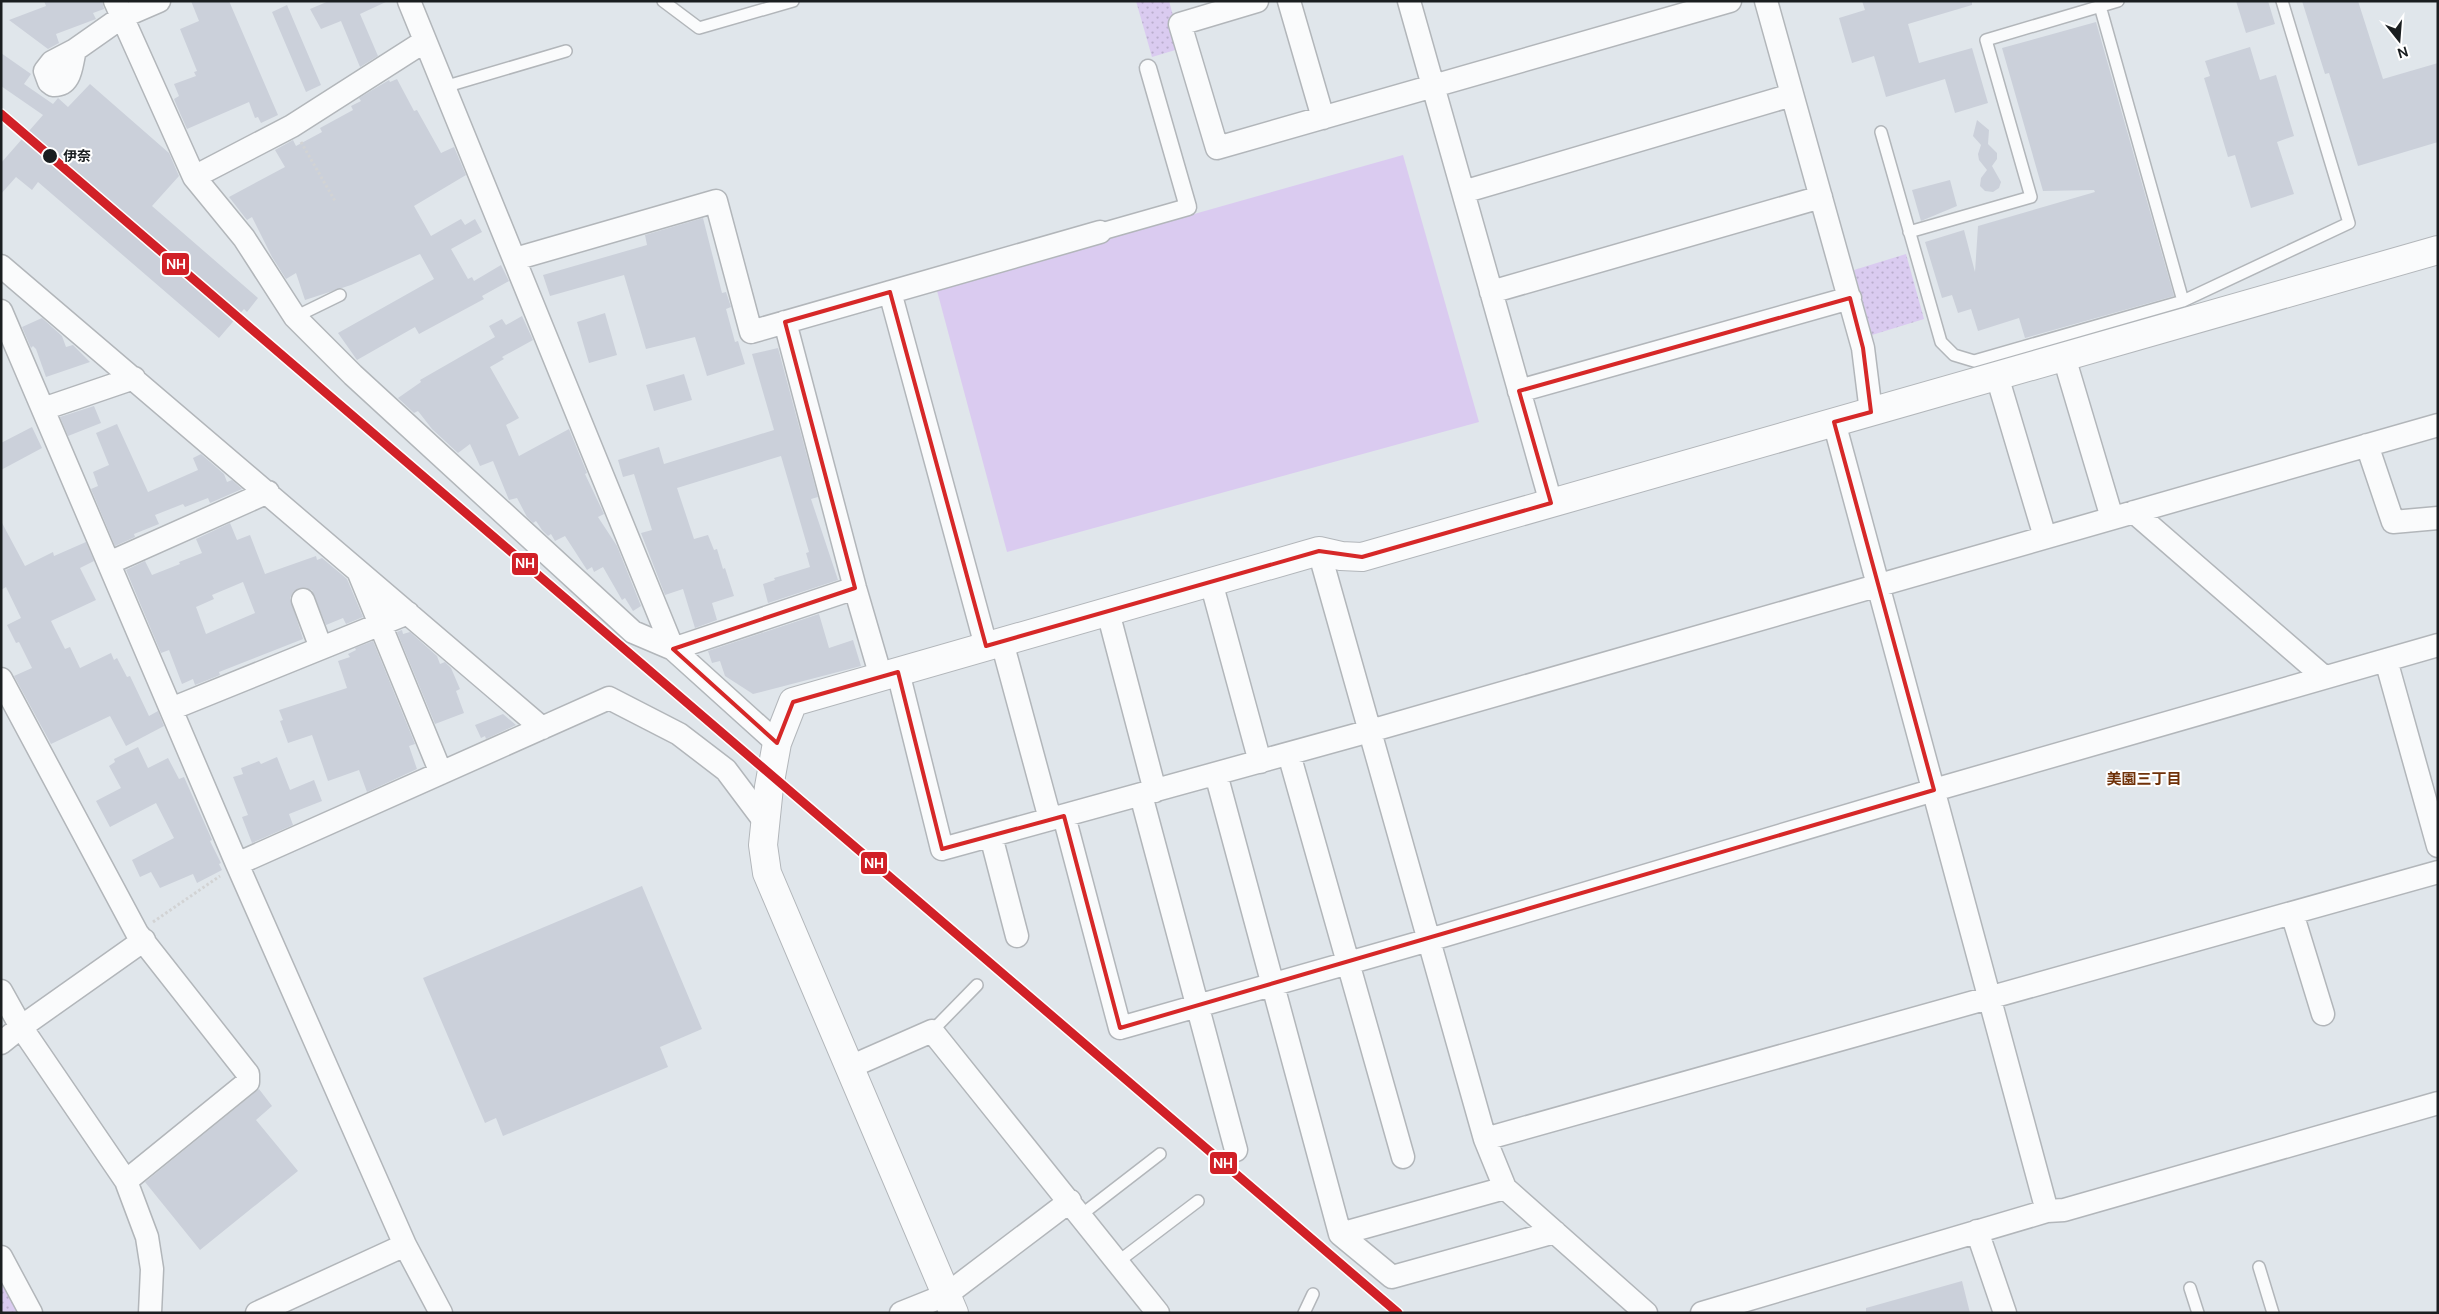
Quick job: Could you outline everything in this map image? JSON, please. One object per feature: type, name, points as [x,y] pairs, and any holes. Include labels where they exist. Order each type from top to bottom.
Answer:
[{"type":"street","points":[[76,50],[118,9],[159,1]]},
{"type":"street","points":[[409,1],[672,648]]},
{"type":"street","points":[[1258,1],[1180,24],[1217,148],[1730,1]]},
{"type":"street","points":[[1289,1],[1323,118]]},
{"type":"street","points":[[1409,1],[1551,503]]},
{"type":"street","points":[[1766,1],[1863,348],[1871,412]]},
{"type":"street","points":[[118,9],[194,177],[244,238],[294,318],[353,375],[633,632],[672,648],[777,743]]},
{"type":"street","points":[[194,177],[292,126],[425,41]]},
{"type":"street","points":[[515,259],[716,201],[751,332],[1188,207],[1148,68]]},
{"type":"street","points":[[1463,192],[1792,95]]},
{"type":"street","points":[[1491,292],[1821,197]]},
{"type":"street","points":[[950,1304],[767,873],[763,845],[777,743],[793,702],[1319,551],[1340,556],[1362,557],[2438,250]]},
{"type":"street","points":[[1,266],[268,492],[542,728]]},
{"type":"street","points":[[890,292],[994,644],[1057,818],[1120,1028],[1429,940],[1934,790],[2438,645]]},
{"type":"street","points":[[1519,391],[1850,298]]},
{"type":"street","points":[[1,311],[237,864],[406,1245],[441,1313]]},
{"type":"street","points":[[785,322],[855,588],[889,674],[942,849],[1370,732],[2438,425]]},
{"type":"street","points":[[2064,357],[2112,518]]},
{"type":"street","points":[[1997,376],[2045,537]]},
{"type":"street","points":[[43,409],[134,378]]},
{"type":"street","points":[[1834,422],[2047,1211]]},
{"type":"street","points":[[2367,445],[2393,522],[2438,518]]},
{"type":"street","points":[[109,563],[268,492]]},
{"type":"street","points":[[2134,512],[2324,677]]},
{"type":"street","points":[[1319,551],[1485,1139],[1505,1188],[1646,1313]]},
{"type":"street","points":[[357,569],[441,773]]},
{"type":"street","points":[[1211,582],[1260,762]]},
{"type":"street","points":[[672,648],[855,588]]},
{"type":"street","points":[[303,600],[321,648]]},
{"type":"street","points":[[1108,612],[1197,1006],[1236,1150]]},
{"type":"street","points":[[171,709],[408,613]]},
{"type":"street","points":[[2386,660],[2438,846]]},
{"type":"street","points":[[1,679],[141,937],[248,1074],[248,1082],[126,1181]]},
{"type":"street","points":[[237,864],[609,698],[678,734],[726,770],[765,822]]},
{"type":"street","points":[[1289,754],[1403,1157]]},
{"type":"street","points":[[1216,774],[1340,1234],[1392,1277],[1554,1232]]},
{"type":"street","points":[[991,836],[1017,936]]},
{"type":"street","points":[[1485,1139],[2438,872]]},
{"type":"street","points":[[2292,913],[2323,1014]]},
{"type":"street","points":[[1,1043],[141,937]]},
{"type":"street","points":[[1,991],[21,1027],[126,1181],[147,1237],[152,1269],[150,1313]]},
{"type":"street","points":[[850,1067],[932,1031],[1158,1313]]},
{"type":"street","points":[[1702,1313],[2047,1211],[2064,1210],[2438,1103]]},
{"type":"street","points":[[1340,1234],[1505,1188]]},
{"type":"street","points":[[901,1313],[950,1304],[1075,1208]]},
{"type":"street","points":[[1978,1231],[2005,1313]]},
{"type":"street","points":[[261,1312],[406,1245]]},
{"type":"street","points":[[1,1257],[31,1313]]},
{"type":"lane","points":[[663,1],[698,28],[793,1]]},
{"type":"lane","points":[[1909,232],[2031,197],[1986,40],[2118,1]]},
{"type":"lane","points":[[1881,132],[1941,342],[1954,355],[1974,361],[2183,301],[2349,224],[2282,1]]},
{"type":"lane","points":[[2100,6],[2183,301]]},
{"type":"lane","points":[[444,87],[566,51]]},
{"type":"lane","points":[[294,318],[340,295]]},
{"type":"lane","points":[[932,1031],[977,985]]},
{"type":"lane","points":[[1075,1208],[1160,1154]]},
{"type":"lane","points":[[1118,1261],[1198,1201]]},
{"type":"lane","points":[[2259,1267],[2273,1313]]},
{"type":"lane","points":[[2190,1288],[2198,1313]]},
{"type":"lane","points":[[1304,1313],[1313,1294]]},
{"type":"path","points":[[292,126],[335,201]]},
{"type":"path","points":[[141,937],[237,864]]},
{"type":"highlighted area","points":[[890,292],[986,646],[1319,551],[1362,557],[1551,503],[1519,391],[1850,298],[1863,348],[1871,412],[1834,422],[1934,790],[1120,1028],[1064,816],[942,849],[898,672],[793,702],[777,743],[673,649],[855,588],[785,322]]},
{"type":"shaded area","points":[[1136,1],[1169,1],[1182,48],[1152,57]]},
{"type":"shaded area","points":[[1403,155],[1479,422],[1007,552],[936,287]]},
{"type":"shaded area","points":[[1906,254],[1924,319],[1872,335],[1854,270]]},
{"type":"shaded area","points":[[1,1274],[22,1313],[1,1313]]},
{"type":"building","points":[[44,1],[102,1],[104,9],[93,13],[96,19],[56,34],[59,43],[48,49],[9,20],[46,6]]},
{"type":"building","points":[[191,1],[229,1],[278,115],[261,123],[258,117],[255,118],[249,102],[187,129],[174,99],[179,96],[174,84],[196,76],[194,72],[197,71],[180,29],[199,21]]},
{"type":"building","points":[[329,1],[388,1],[360,14],[378,56],[360,67],[341,21],[321,29],[310,9]]},
{"type":"building","points":[[1862,1],[1972,1],[1972,5],[1908,24],[1919,63],[1972,48],[1988,103],[1955,113],[1945,79],[1886,97],[1874,56],[1852,63],[1839,18],[1865,10]]},
{"type":"building","points":[[2236,1],[2268,1],[2275,24],[2246,33]]},
{"type":"building","points":[[2302,1],[2358,1],[2383,79],[2438,63],[2438,142],[2358,166],[2329,73],[2325,74]]},
{"type":"building","points":[[287,5],[321,85],[306,92],[272,12]]},
{"type":"building","points":[[2096,22],[2174,296],[2025,338],[2019,318],[1978,331],[1971,309],[1958,313],[1952,295],[1942,298],[1925,242],[1964,230],[1975,272],[1978,226],[2095,192],[2094,190],[2043,191],[2002,48]]},
{"type":"building","points":[[2250,47],[2260,80],[2276,75],[2294,136],[2277,142],[2294,194],[2251,208],[2235,155],[2228,157],[2204,78],[2210,76],[2205,61]]},
{"type":"building","points":[[1,53],[31,74],[24,84],[53,104],[58,98],[68,107],[90,84],[169,153],[179,176],[152,206],[258,298],[247,312],[244,309],[219,338],[38,182],[32,190],[16,177],[1,194],[1,163],[43,115],[1,86]]},
{"type":"building","points":[[397,79],[414,111],[417,110],[441,153],[454,147],[466,175],[414,206],[431,236],[461,219],[465,225],[475,219],[482,232],[451,249],[468,279],[472,277],[474,281],[501,265],[509,281],[482,296],[484,299],[419,334],[415,327],[357,360],[338,333],[434,279],[420,254],[351,285],[305,300],[296,273],[286,279],[272,257],[252,217],[247,220],[229,197],[285,167],[275,150],[293,140],[296,146],[322,132],[320,128],[353,110],[351,106],[361,101],[359,98],[389,80],[390,82]]},
{"type":"building","points":[[1977,120],[1989,130],[1988,144],[1997,153],[1997,159],[1992,166],[2001,182],[1999,188],[1993,192],[1985,191],[1980,186],[1981,178],[1987,170],[1979,160],[1978,154],[1981,145],[1973,136]]},
{"type":"building","points":[[1950,180],[1957,206],[1921,221],[1912,190]]},
{"type":"building","points":[[703,218],[722,293],[726,292],[731,307],[726,309],[735,342],[738,341],[745,364],[707,376],[695,337],[646,349],[624,275],[550,296],[543,275],[647,245],[645,235]]},
{"type":"building","points":[[605,313],[617,355],[589,363],[577,322]]},
{"type":"building","points":[[522,316],[533,340],[502,357],[504,359],[490,367],[519,418],[506,425],[519,456],[569,429],[587,473],[585,474],[604,514],[598,517],[617,546],[641,606],[633,611],[625,598],[622,600],[603,567],[594,572],[592,567],[587,570],[565,536],[555,541],[551,534],[548,536],[536,521],[533,523],[527,517],[517,498],[509,500],[493,461],[480,466],[470,444],[458,453],[432,429],[418,411],[414,413],[398,398],[421,382],[420,380],[495,337],[489,326],[502,319],[506,325]]},
{"type":"building","points":[[42,318],[62,336],[66,347],[73,345],[90,362],[46,377],[36,349],[33,346],[31,348],[22,327]]},
{"type":"building","points":[[778,348],[818,497],[811,499],[838,580],[768,603],[763,584],[775,580],[774,578],[810,567],[806,553],[809,552],[781,456],[677,488],[694,539],[708,535],[714,550],[717,549],[734,596],[712,603],[717,620],[695,628],[683,589],[665,595],[641,533],[652,530],[634,474],[623,477],[618,460],[659,447],[664,464],[774,430],[752,354]]},
{"type":"building","points":[[684,374],[692,400],[654,411],[646,385]]},
{"type":"building","points":[[94,406],[101,423],[68,436],[60,417]]},
{"type":"building","points":[[117,424],[148,492],[198,470],[193,458],[201,454],[224,474],[227,482],[232,480],[242,489],[210,503],[208,498],[185,507],[183,504],[155,515],[159,524],[134,534],[135,537],[115,546],[91,489],[98,486],[93,472],[109,465],[96,433]]},
{"type":"building","points":[[32,427],[42,448],[1,470],[1,443]]},
{"type":"building","points":[[1,521],[25,566],[53,552],[54,556],[86,542],[94,561],[80,568],[96,600],[51,621],[65,649],[70,647],[80,668],[111,653],[114,660],[117,658],[127,677],[130,676],[149,716],[158,711],[164,726],[126,746],[110,716],[51,744],[14,676],[32,668],[19,642],[16,643],[7,625],[21,618],[6,587],[1,590]]},
{"type":"building","points":[[230,523],[237,540],[250,535],[265,574],[316,556],[317,560],[322,558],[347,579],[363,617],[346,624],[343,618],[326,625],[312,590],[299,588],[293,592],[290,598],[303,639],[219,672],[220,675],[195,685],[193,679],[182,684],[169,650],[161,653],[126,570],[145,561],[152,575],[180,564],[179,562],[202,553],[196,539]],"holes":[[[243,582],[255,613],[206,634],[196,607],[214,599],[212,595]]]},
{"type":"building","points":[[819,614],[829,648],[853,640],[861,666],[753,694],[725,676],[720,661],[712,663],[708,651]]},
{"type":"building","points":[[402,630],[403,634],[410,632],[437,656],[440,664],[445,662],[451,668],[460,689],[456,691],[464,713],[435,724],[397,632]]},
{"type":"building","points":[[373,641],[415,744],[409,746],[417,769],[367,792],[359,770],[328,781],[312,735],[288,743],[280,721],[283,720],[279,710],[347,688],[338,661],[350,657],[348,654],[356,650],[355,648]]},
{"type":"building","points":[[503,714],[516,725],[486,739],[485,736],[481,738],[475,725]]},
{"type":"building","points":[[138,747],[148,768],[168,758],[179,779],[184,777],[212,840],[210,841],[221,863],[219,864],[222,870],[197,883],[193,874],[160,888],[151,872],[140,877],[132,860],[174,838],[156,803],[110,827],[96,801],[121,788],[109,766],[115,762],[114,759]]},
{"type":"building","points":[[277,757],[290,790],[314,780],[322,801],[289,814],[293,825],[252,843],[242,817],[248,815],[233,777],[243,774],[241,768],[259,761],[261,764]]},
{"type":"building","points":[[642,886],[702,1029],[660,1047],[668,1067],[503,1136],[496,1118],[485,1123],[423,978]]},
{"type":"building","points":[[259,1089],[272,1106],[256,1120],[298,1171],[200,1250],[145,1182]]},
{"type":"building","points":[[1962,1281],[1970,1313],[1866,1313],[1866,1308]]},
{"type":"transit line","name":"NH","points":[[1,114],[1398,1313]]},
{"type":"place","name":"伊奈","points":[[50,156]]},
{"type":"district","name":"美園三丁目","points":[[2144,779]]}]
